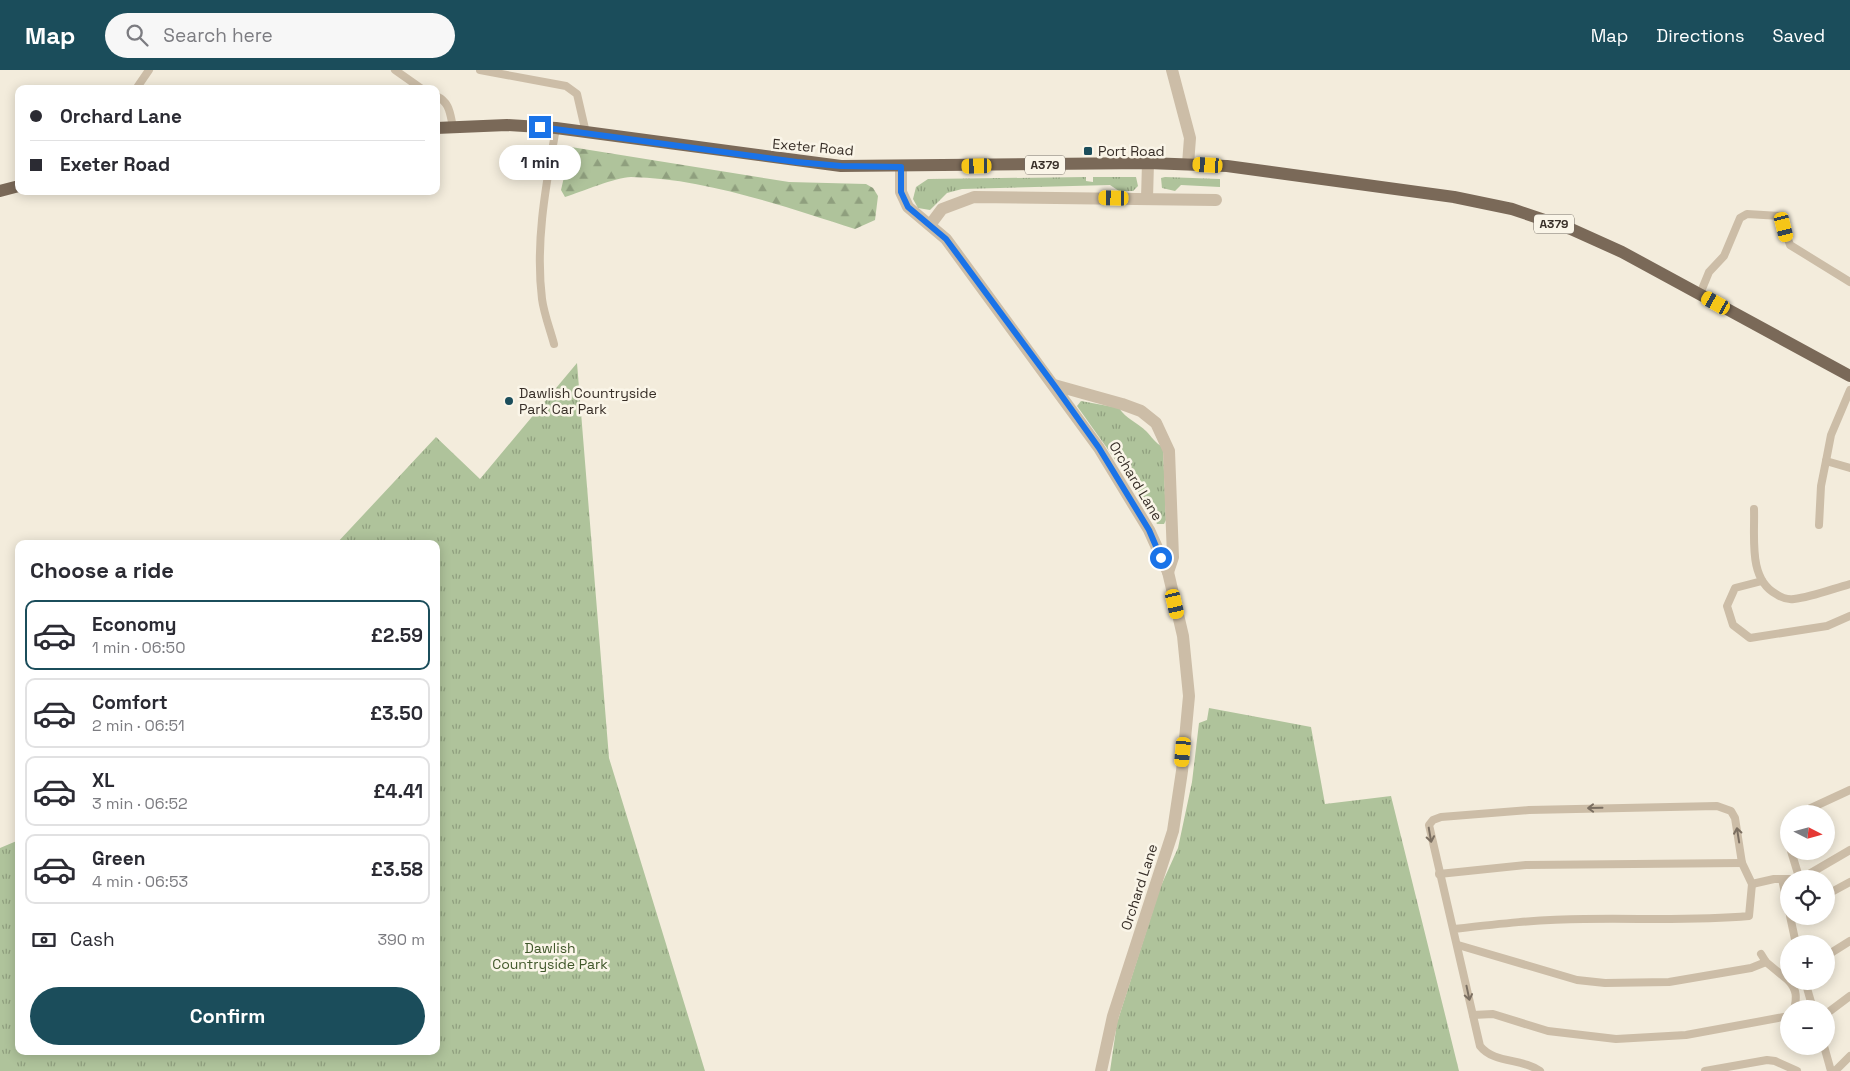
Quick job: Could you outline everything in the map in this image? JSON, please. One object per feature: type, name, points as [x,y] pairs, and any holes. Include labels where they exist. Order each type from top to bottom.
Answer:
[{"type":"main road","name":"Exeter Road","points":[[440,128],[508,125],[556,128],[797,162],[841,166],[1188,164]]},
{"type":"main road","name":"A379","points":[[1188,164],[1227,166],[1303,175],[1454,197],[1512,210],[1588,237],[1622,252],[1850,376]]},
{"type":"main road","points":[[0,191],[15,187]]},
{"type":"street","points":[[1172,70],[1190,138],[1188,164]]},
{"type":"street","points":[[1147,198],[1148,163]]},
{"type":"street","name":"Orchard Lane","points":[[901,167],[901,192],[903,200],[908,207],[946,239],[1099,448],[1149,530],[1168,572],[1183,636],[1189,696],[1182,771],[1172,831],[1113,1016],[1101,1071]]},
{"type":"street","points":[[930,226],[942,209],[974,198],[1216,200]]},
{"type":"street","points":[[1054,385],[1141,411],[1156,423],[1169,451],[1174,556],[1168,572]]},
{"type":"lane","points":[[139,85],[149,70]]},
{"type":"lane","points":[[395,70],[416,85]]},
{"type":"lane","points":[[480,70],[566,86],[577,94],[586,133]]},
{"type":"lane","points":[[440,98],[444,100],[449,110],[453,127]]},
{"type":"lane","points":[[554,344],[542,302],[539,252],[544,196],[556,128]]},
{"type":"lane","points":[[1700,294],[1709,272],[1724,256],[1740,218],[1747,214],[1780,216],[1790,245],[1850,282]]},
{"type":"lane","points":[[1819,525],[1821,486],[1831,435],[1850,390]]},
{"type":"lane","points":[[1826,461],[1850,468]]},
{"type":"lane","points":[[1754,509],[1756,558],[1765,588],[1784,599],[1794,599],[1850,584]]},
{"type":"lane","points":[[1762,581],[1735,588],[1727,606],[1733,625],[1750,638],[1827,626],[1850,616]]},
{"type":"lane","points":[[1818,805],[1850,790]]},
{"type":"lane","points":[[1454,929],[1493,924],[1582,919],[1708,920],[1749,916],[1752,884],[1742,863],[1735,818],[1731,811],[1724,807],[1530,810],[1441,817],[1433,820],[1428,826],[1458,945],[1480,1046],[1485,1053],[1542,1071]]},
{"type":"lane","points":[[1809,870],[1850,850]]},
{"type":"lane","points":[[1439,874],[1526,865],[1742,863]]},
{"type":"lane","points":[[1752,884],[1780,880]]},
{"type":"lane","points":[[1835,890],[1850,882]]},
{"type":"lane","points":[[1835,950],[1850,941]]},
{"type":"lane","points":[[1458,945],[1577,980],[1605,983],[1669,982],[1751,968],[1766,962]]},
{"type":"lane","points":[[1761,954],[1766,962],[1780,974]]},
{"type":"lane","points":[[1835,1007],[1850,996]]},
{"type":"lane","points":[[1473,1016],[1493,1014],[1548,1032],[1616,1039],[1686,1035],[1780,1018]]},
{"type":"lane","points":[[1827,1055],[1831,1071]]},
{"type":"lane","points":[[1835,1071],[1850,1056]]},
{"type":"lane","points":[[1705,1071],[1766,1060],[1775,1061],[1797,1071]]},
{"type":"green space","points":[[571,147],[789,182],[866,184],[873,188],[878,196],[875,220],[855,229],[744,195],[687,182],[658,179],[625,178],[565,197],[561,190]]},
{"type":"green space","points":[[1086,177],[1086,181],[1093,182],[1093,177],[1136,177],[1138,186],[1133,191],[1119,191],[1110,185],[962,189],[947,193],[930,210],[918,208],[913,199],[916,187],[928,179]]},
{"type":"green space","points":[[1161,178],[1220,179],[1220,187],[1181,185],[1175,191],[1162,188]]},
{"type":"green space","name":"Dawlish Countryside Park","points":[[577,363],[609,758],[705,1071],[0,1071],[0,848],[15,842],[15,1055],[440,1055],[440,540],[340,540],[436,437],[480,479]]},
{"type":"green space","points":[[1081,401],[1119,408],[1163,447],[1166,520],[1164,524],[1157,524],[1144,500],[1077,406]]},
{"type":"green space","points":[[1209,708],[1311,727],[1325,804],[1391,796],[1459,1071],[1110,1071],[1117,1023],[1160,888],[1178,848],[1192,782],[1199,723],[1207,720]]},
{"type":"place","name":"Port Road","points":[[1088,151]]},
{"type":"place","name":"Dawlish Countryside Park Car Park","points":[[509,401]]},
{"type":"route","points":[[540,127],[797,162],[841,166],[901,167],[901,192],[903,200],[908,207],[946,239],[1029,354],[1054,385],[1099,448],[1149,530],[1161,558]]}]
